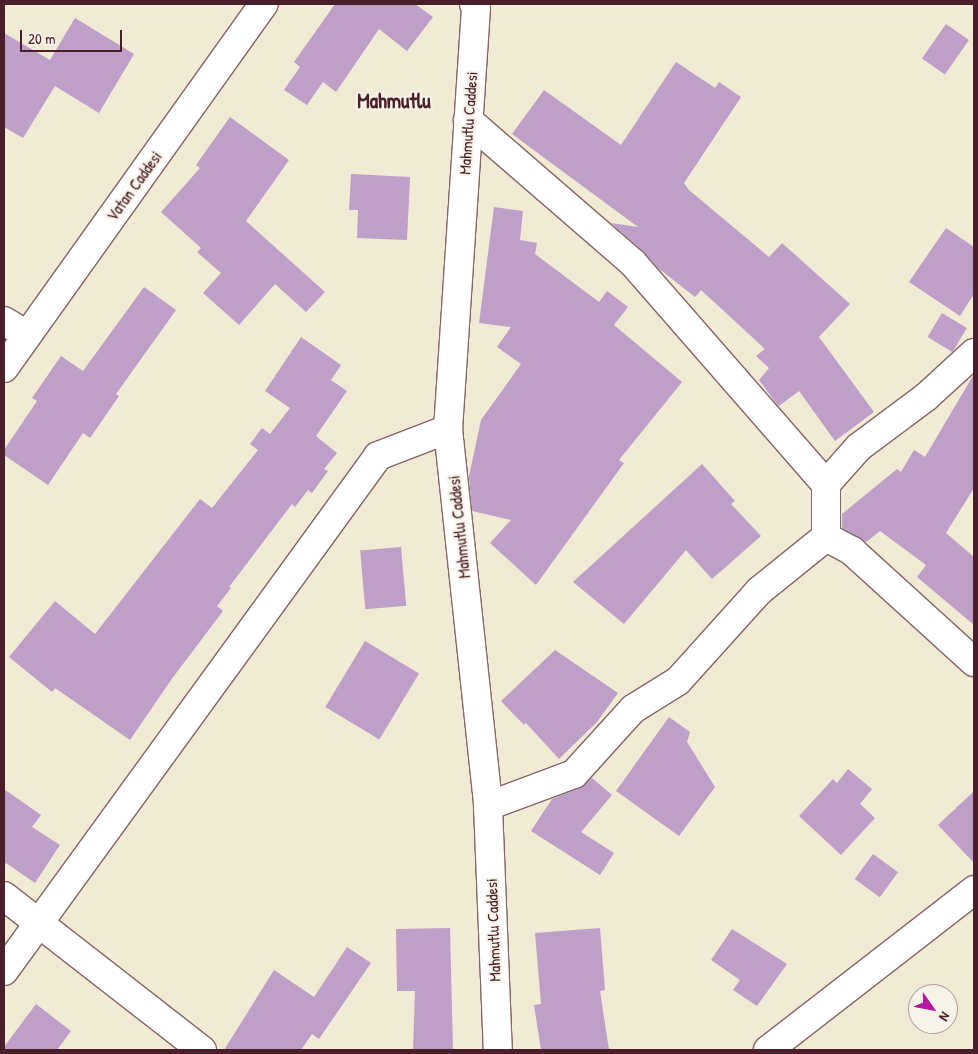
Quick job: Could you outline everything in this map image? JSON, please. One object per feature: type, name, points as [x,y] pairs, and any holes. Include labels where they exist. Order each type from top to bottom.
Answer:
[{"type":"street","name":"Vatan Caddesi","points":[[4,368],[264,4]]},
{"type":"street","name":"Mahmutlu Caddesi","points":[[474,4],[476,8],[448,429],[488,806],[498,1050]]},
{"type":"street","points":[[468,120],[633,263],[826,484]]},
{"type":"street","points":[[4,321],[27,335]]},
{"type":"street","points":[[826,537],[826,484],[858,447],[926,397],[974,353]]},
{"type":"street","points":[[4,971],[40,924],[378,456],[448,429]]},
{"type":"street","points":[[488,806],[574,774],[633,709],[678,681],[759,591],[826,537]]},
{"type":"street","points":[[826,537],[852,551],[974,662]]},
{"type":"street","points":[[775,1048],[974,890]]},
{"type":"street","points":[[4,896],[202,1050]]},
{"type":"building","points":[[335,4],[415,4],[433,17],[407,51],[379,29],[336,92],[323,82],[307,105],[284,90],[300,67],[294,62]]},
{"type":"building","points":[[75,18],[134,54],[99,113],[55,86],[23,138],[4,127],[4,33],[50,60]]},
{"type":"building","points":[[946,24],[969,40],[945,74],[922,58]]},
{"type":"building","points":[[676,62],[715,88],[719,82],[741,97],[684,183],[689,190],[769,257],[782,243],[850,304],[819,337],[874,412],[835,441],[799,391],[779,406],[776,403],[759,380],[769,368],[756,356],[765,349],[701,290],[695,297],[658,268],[643,251],[611,223],[638,227],[512,134],[544,90],[621,145]]},
{"type":"building","points":[[230,117],[289,160],[246,221],[325,292],[306,312],[275,284],[239,325],[203,293],[221,273],[197,252],[201,248],[161,212],[200,168],[196,165]]},
{"type":"building","points":[[351,174],[410,177],[407,240],[357,238],[358,210],[349,210]]},
{"type":"building","points":[[494,207],[523,211],[520,240],[537,243],[535,254],[599,302],[607,291],[628,307],[614,325],[682,382],[619,460],[624,463],[536,585],[490,543],[511,520],[472,511],[469,476],[481,420],[521,364],[497,347],[511,327],[479,323]]},
{"type":"building","points":[[946,228],[974,247],[974,294],[960,316],[909,282]]},
{"type":"building","points":[[144,287],[176,310],[116,394],[119,396],[90,438],[83,433],[48,485],[4,455],[4,450],[37,401],[32,398],[61,356],[83,371]]},
{"type":"building","points":[[942,313],[967,328],[952,352],[928,337]]},
{"type":"building","points":[[301,337],[341,365],[331,380],[347,391],[316,436],[337,453],[324,469],[328,471],[312,493],[308,490],[295,507],[292,504],[229,587],[231,588],[217,606],[223,611],[171,680],[130,740],[55,688],[52,692],[9,657],[55,601],[95,634],[200,499],[212,508],[258,450],[250,444],[262,428],[270,434],[290,408],[265,391]]},
{"type":"building","points":[[974,374],[974,488],[946,533],[974,557],[974,625],[917,577],[926,565],[880,531],[866,542],[842,528],[842,514],[897,469],[901,472],[914,450],[925,457]]},
{"type":"building","points":[[702,464],[735,501],[731,504],[761,536],[712,579],[686,550],[624,624],[573,582]]},
{"type":"building","points":[[401,547],[406,606],[365,609],[360,551]]},
{"type":"building","points":[[365,641],[419,673],[379,739],[325,707]]},
{"type":"building","points":[[555,650],[618,693],[597,722],[559,759],[526,723],[524,725],[501,701]]},
{"type":"building","points":[[669,717],[690,732],[687,742],[715,787],[679,836],[616,791]]},
{"type":"building","points":[[848,769],[872,789],[860,804],[875,818],[841,855],[799,816],[833,779],[837,783]]},
{"type":"building","points":[[592,778],[612,795],[581,832],[614,853],[600,875],[531,831],[552,799],[580,788]]},
{"type":"building","points":[[4,789],[41,815],[32,827],[60,845],[35,883],[6,863],[4,867]]},
{"type":"building","points":[[974,791],[974,863],[938,825]]},
{"type":"building","points":[[873,854],[898,872],[880,897],[855,879]]},
{"type":"building","points":[[450,928],[453,1050],[413,1050],[415,991],[397,991],[396,929]]},
{"type":"building","points":[[600,928],[605,990],[600,991],[609,1050],[541,1050],[534,1005],[541,1004],[535,933]]},
{"type":"building","points":[[732,929],[787,964],[757,1006],[733,990],[740,980],[711,960]]},
{"type":"building","points":[[347,947],[371,963],[319,1039],[312,1034],[301,1050],[224,1050],[274,970],[314,997]]},
{"type":"building","points":[[36,1004],[71,1031],[57,1050],[4,1050],[4,1047]]},
{"type":"district","name":"Mahmutlu","points":[[394,101]]}]
